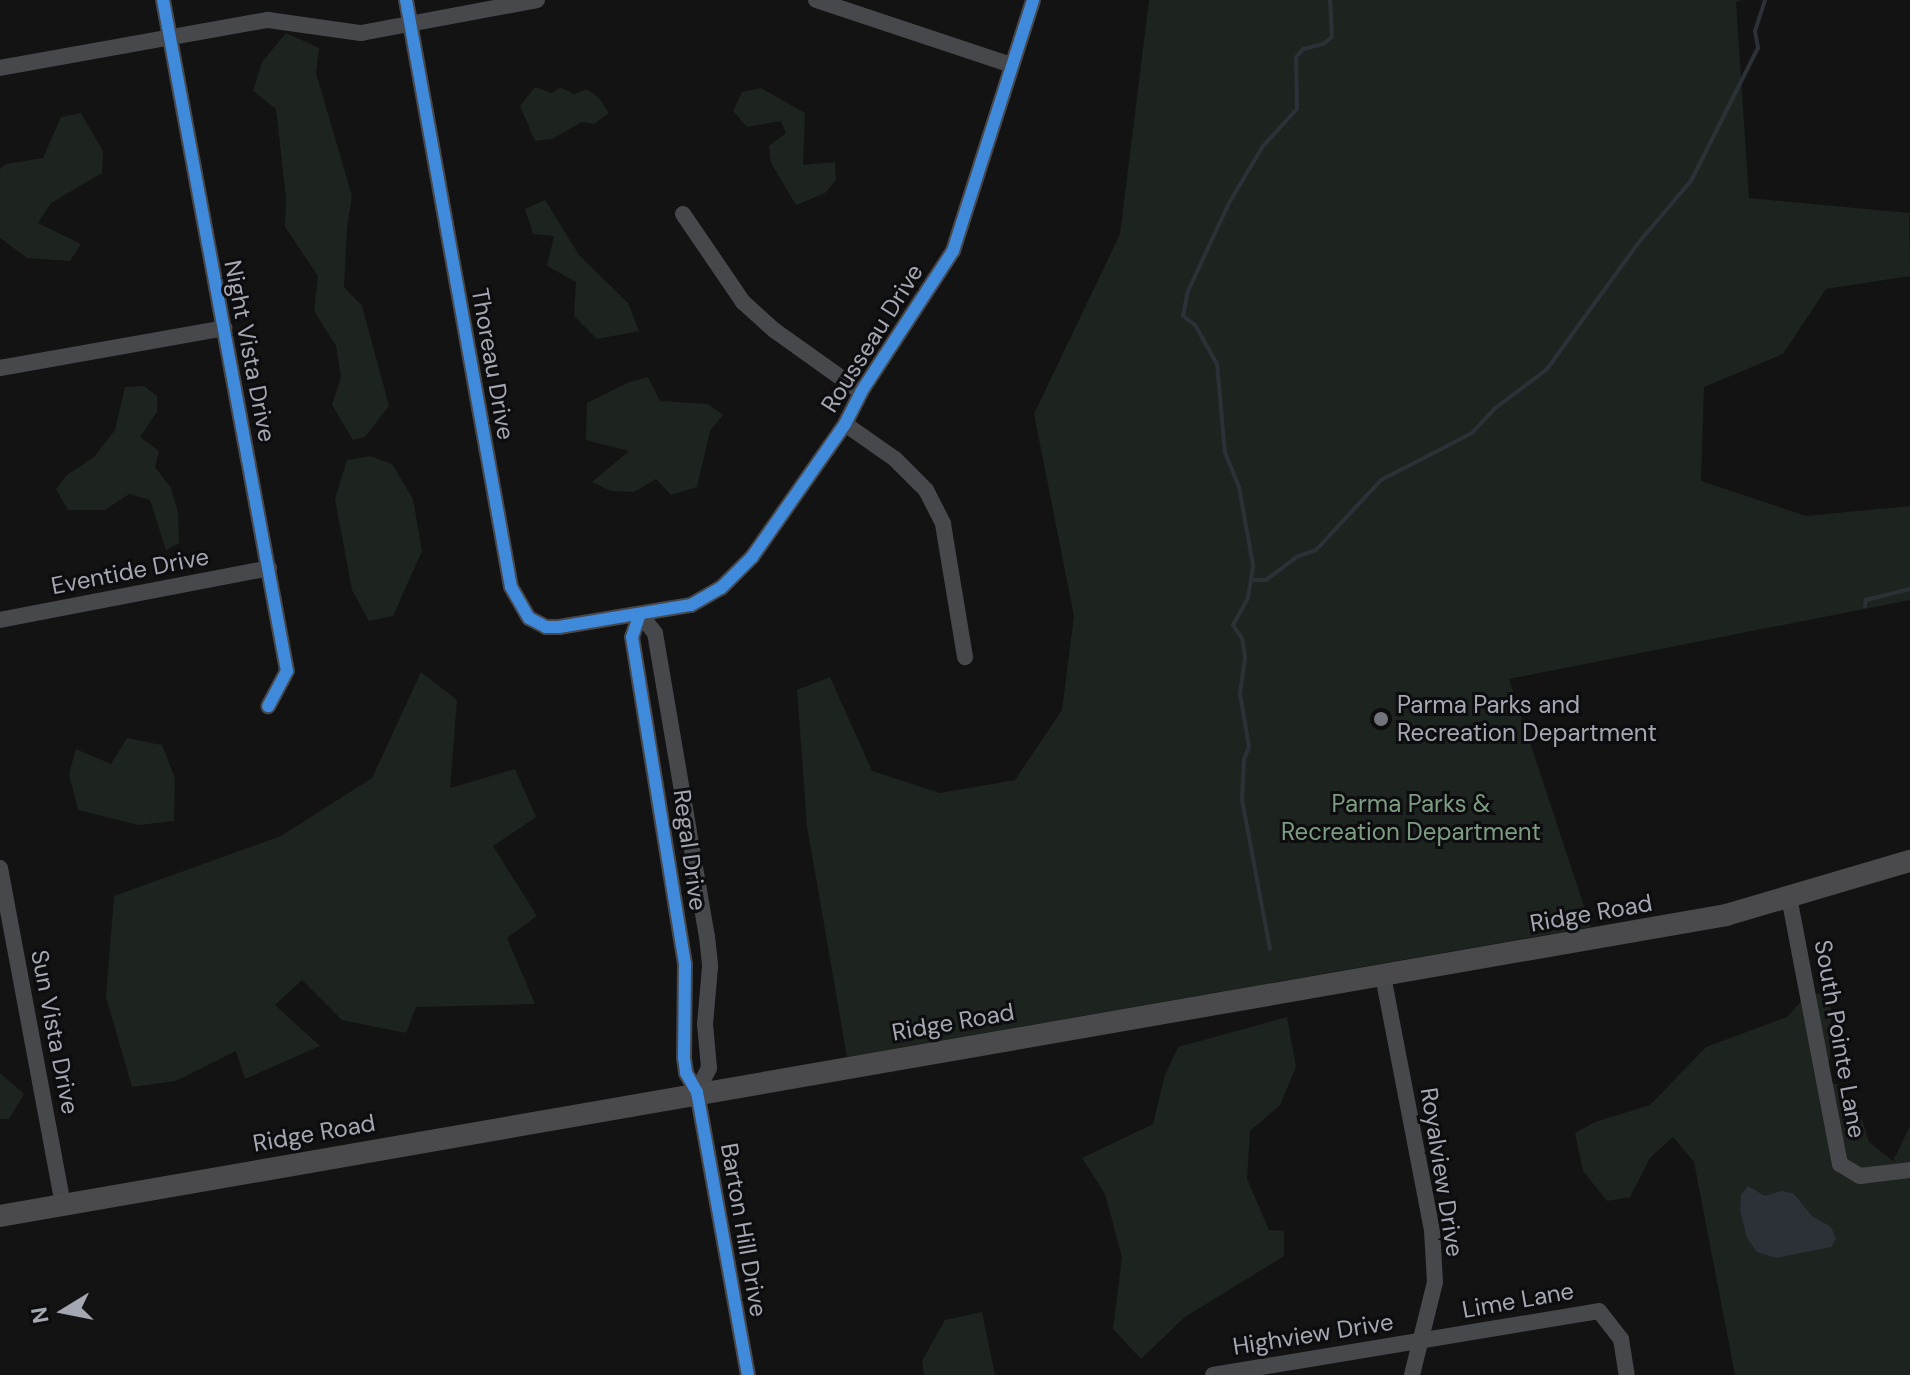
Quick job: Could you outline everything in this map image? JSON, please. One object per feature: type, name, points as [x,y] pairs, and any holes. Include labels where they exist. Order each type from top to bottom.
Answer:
[{"type":"main road","name":"Ridge Road","points":[[0,1216],[697,1092],[1726,915],[1910,861]]},
{"type":"street","name":"Night Vista Drive","points":[[163,0],[287,671],[268,706]]},
{"type":"street","name":"Thoreau Drive","points":[[406,0],[515,599],[529,618],[546,627],[572,627],[640,614]]},
{"type":"street","points":[[0,68],[268,20],[284,20],[340,33],[409,26],[537,0]]},
{"type":"street","points":[[816,0],[1011,65]]},
{"type":"street","name":"Rousseau Drive","points":[[640,614],[691,605],[721,588],[752,557],[845,424],[861,392],[953,251],[1033,0]]},
{"type":"street","points":[[683,214],[743,302],[774,330],[861,392]]},
{"type":"street","points":[[0,368],[224,328]]},
{"type":"street","points":[[845,424],[895,459],[926,490],[943,524],[965,657]]},
{"type":"street","name":"Eventide Drive","points":[[0,620],[269,568]]},
{"type":"street","name":"Regal Drive","points":[[640,614],[655,633],[710,967],[705,1024],[709,1068],[697,1092]]},
{"type":"street","name":"Regal Drive","points":[[640,614],[632,637],[685,964],[686,1073],[697,1092]]},
{"type":"street","name":"Sun Vista Drive","points":[[0,868],[63,1204]]},
{"type":"street","points":[[674,890],[697,886]]},
{"type":"street","name":"South Pointe Lane","points":[[1789,897],[1840,1164],[1860,1176],[1910,1170]]},
{"type":"street","name":"Royalview Drive","points":[[1383,976],[1432,1230],[1435,1282],[1412,1375]]},
{"type":"street","name":"Barton Hill Drive","points":[[697,1092],[748,1375]]},
{"type":"street","name":"Lime Lane","points":[[1421,1341],[1599,1311],[1621,1339],[1627,1375]]},
{"type":"street","name":"Highview Drive","points":[[1213,1375],[1421,1341]]},
{"type":"green space","name":"Parma Parks & Recreation Department","points":[[1149,0],[1742,0],[1736,2],[1749,198],[1909,213],[1910,276],[1826,289],[1783,354],[1704,387],[1701,481],[1806,516],[1910,506],[1910,600],[1509,679],[1591,927],[847,1057],[807,826],[797,690],[830,677],[872,771],[940,793],[1015,780],[1062,710],[1074,616],[1034,414],[1120,234]]},
{"type":"green space","points":[[286,33],[319,48],[316,73],[352,196],[344,287],[362,306],[389,406],[365,437],[353,440],[332,405],[341,377],[336,346],[314,311],[318,276],[285,227],[286,198],[276,109],[253,91],[262,62]]},
{"type":"green space","points":[[535,87],[552,93],[560,87],[574,94],[587,89],[599,98],[609,113],[594,124],[582,122],[552,139],[535,141],[520,106]]},
{"type":"green space","points":[[761,88],[805,113],[803,165],[835,162],[836,180],[825,193],[796,205],[771,163],[769,146],[786,133],[781,121],[747,127],[733,111],[742,92]]},
{"type":"green space","points":[[81,113],[103,151],[102,173],[51,203],[38,223],[81,244],[70,261],[27,258],[0,238],[0,169],[6,164],[43,158],[61,117]]},
{"type":"green space","points":[[545,200],[579,255],[628,303],[639,331],[597,339],[574,316],[576,282],[547,266],[554,236],[533,234],[525,209]]},
{"type":"green space","points":[[648,377],[660,401],[708,404],[723,415],[710,431],[697,487],[671,495],[656,479],[634,492],[611,491],[592,482],[629,451],[586,440],[587,403],[627,383]]},
{"type":"green space","points":[[144,386],[157,396],[157,412],[140,437],[159,451],[155,467],[171,488],[178,513],[179,543],[166,550],[150,500],[129,494],[105,510],[68,510],[56,489],[67,475],[94,457],[115,430],[125,387]]},
{"type":"green space","points":[[370,456],[392,464],[413,499],[422,551],[393,616],[369,621],[352,590],[335,499],[347,460]]},
{"type":"green space","points":[[421,672],[457,700],[450,788],[515,769],[536,817],[493,846],[537,916],[507,938],[535,1004],[416,1007],[406,1033],[342,1020],[302,980],[275,1005],[320,1046],[245,1079],[236,1051],[176,1081],[132,1087],[106,997],[114,896],[281,836],[372,778]]},
{"type":"green space","points":[[127,738],[162,745],[175,778],[174,821],[138,825],[78,810],[69,774],[76,749],[111,764]]},
{"type":"green space","points":[[1820,993],[1831,1009],[1830,1059],[1820,1078],[1838,1085],[1861,1116],[1869,1142],[1893,1161],[1910,1126],[1910,1375],[1735,1375],[1694,1162],[1673,1137],[1650,1158],[1630,1197],[1607,1201],[1583,1171],[1575,1133],[1595,1122],[1650,1105],[1706,1047],[1787,1017],[1806,996]]},
{"type":"green space","points":[[1287,1017],[1296,1067],[1280,1105],[1250,1131],[1247,1179],[1269,1230],[1284,1231],[1284,1256],[1185,1317],[1141,1359],[1113,1329],[1122,1257],[1105,1194],[1082,1158],[1153,1124],[1165,1075],[1178,1047]]},
{"type":"green space","points":[[0,1073],[24,1094],[9,1119],[0,1119]]},
{"type":"green space","points":[[982,1312],[995,1375],[924,1375],[922,1361],[945,1320]]},
{"type":"shaded area","points":[[1748,1186],[1765,1196],[1781,1191],[1793,1193],[1812,1216],[1831,1227],[1836,1239],[1831,1247],[1776,1258],[1757,1252],[1747,1238],[1740,1211],[1741,1194]]},
{"type":"waterway","points":[[1270,949],[1242,799],[1244,759],[1249,747],[1240,694],[1245,657],[1242,638],[1233,625],[1248,598],[1253,565],[1239,487],[1225,453],[1217,364],[1195,325],[1183,316],[1188,291],[1229,203],[1263,146],[1297,109],[1296,57],[1303,49],[1323,44],[1332,37],[1330,0]]},
{"type":"waterway","points":[[1251,580],[1266,580],[1296,557],[1316,550],[1381,480],[1472,433],[1494,409],[1547,369],[1639,242],[1691,181],[1758,48],[1755,31],[1765,0]]},
{"type":"waterway","points":[[1865,606],[1866,600],[1910,589]]},
{"type":"cycle path","points":[[163,0],[287,671],[268,706]]},
{"type":"cycle path","points":[[406,0],[511,587],[529,618],[546,627],[691,605],[721,588],[752,557],[845,424],[861,392],[953,251],[1033,0]]},
{"type":"cycle path","points":[[640,614],[632,637],[685,964],[686,1073],[697,1092],[748,1375]]},
{"type":"place","name":"Parma Parks and Recreation Department","points":[[1381,719]]}]
